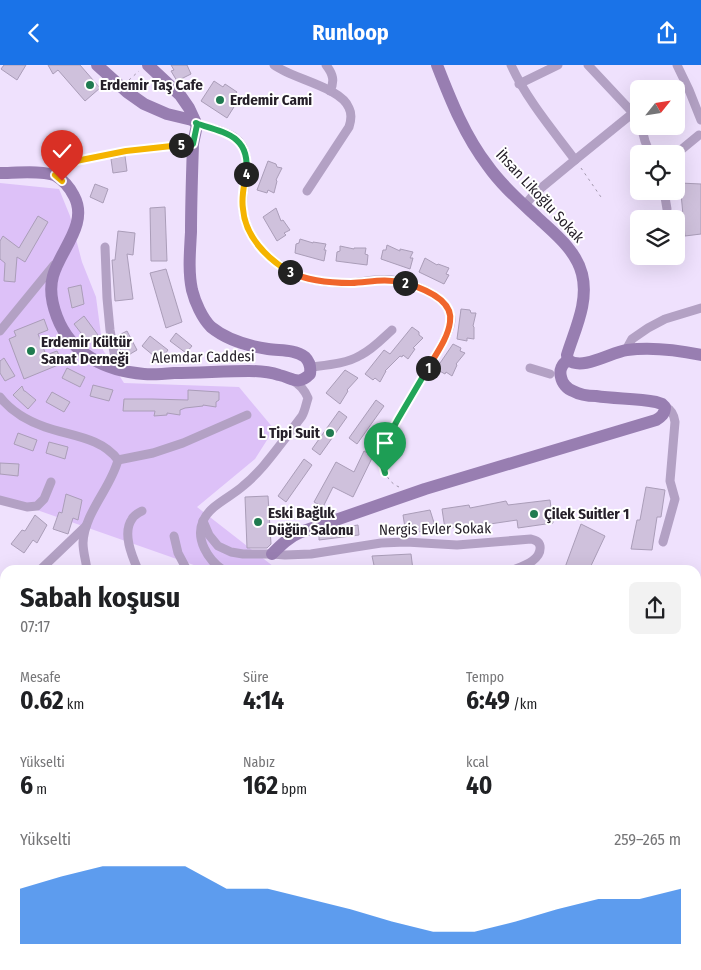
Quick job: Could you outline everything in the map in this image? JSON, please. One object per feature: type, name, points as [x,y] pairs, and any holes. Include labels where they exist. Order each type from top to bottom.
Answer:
[{"type":"street","points":[[97,65],[121,87],[144,104],[167,114],[192,120],[234,137],[241,145],[247,164],[242,210],[248,229],[260,248],[278,265],[298,276],[320,281],[350,283],[392,280],[417,287],[442,300],[449,310],[451,320],[448,333],[428,367]]},
{"type":"street","points":[[274,65],[295,77],[330,91],[344,99],[349,107],[351,117],[349,127],[307,191]]},
{"type":"street","points":[[326,65],[332,73],[334,81],[330,91]]},
{"type":"street","name":"İhsan Likoğlu Sokak","points":[[437,65],[464,129],[488,167],[504,186],[567,246],[576,259],[582,273],[584,285],[580,315],[567,357],[560,370],[562,381],[566,387],[574,392],[647,400],[662,404],[665,407]]},
{"type":"street","points":[[511,65],[520,84],[575,160]]},
{"type":"street","points":[[520,84],[558,65]]},
{"type":"street","points":[[588,65],[630,110]]},
{"type":"street","points":[[677,65],[701,120]]},
{"type":"street","points":[[143,68],[180,95],[197,125],[193,144],[190,269],[192,291],[200,311],[210,326],[226,337],[244,344],[268,349],[294,351],[309,362],[308,398],[303,414],[264,467],[243,486],[216,506],[206,515],[203,521],[201,529],[202,542],[207,555],[216,565]]},
{"type":"street","points":[[524,205],[535,193],[630,115]]},
{"type":"street","points":[[685,147],[700,136]]},
{"type":"street","points":[[0,173],[43,173],[55,175]]},
{"type":"street","name":"Alemdar Caddesi","points":[[55,175],[70,189],[78,209],[78,220],[75,230],[53,276],[51,289],[53,305],[58,319],[64,332],[75,346],[87,356],[104,365],[144,374],[258,372],[279,375],[292,380]]},
{"type":"street","points":[[666,200],[667,209]]},
{"type":"street","points":[[105,247],[110,330],[117,369]]},
{"type":"street","points":[[0,331],[61,257]]},
{"type":"street","points":[[626,350],[632,339],[648,328],[665,319],[701,308]]},
{"type":"street","points":[[292,380],[299,381],[305,379],[310,371],[342,363],[360,356],[392,330]]},
{"type":"street","points":[[567,357],[572,363],[588,362],[626,350],[664,349],[701,355]]},
{"type":"street","points":[[530,368],[550,374]]},
{"type":"street","points":[[292,380],[300,385],[308,398]]},
{"type":"street","points":[[0,397],[19,415],[44,427],[102,445],[113,453],[118,460]]},
{"type":"street","points":[[272,554],[294,535],[438,486],[656,421],[663,416],[665,407],[670,409],[674,415],[675,422],[670,481],[674,499],[663,542]]},
{"type":"street","points":[[118,460],[153,453],[184,443],[247,415]]},
{"type":"street","points":[[86,565],[83,543],[86,526],[118,460]]},
{"type":"street","points":[[0,500],[27,507],[37,506],[44,499],[51,482]]},
{"type":"street","points":[[136,565],[129,541],[128,530],[131,520],[142,511]]},
{"type":"street","name":"Nergis Evler Sokak","points":[[203,521],[209,535],[218,546],[231,553],[311,554],[406,541],[457,545],[535,540],[539,542],[539,554],[526,565]]},
{"type":"street","points":[[45,565],[86,526]]},
{"type":"street","points":[[174,537],[178,553],[185,565]]},
{"type":"path","points":[[121,87],[143,68]]},
{"type":"path","points":[[55,175],[76,161],[126,151],[193,144]]},
{"type":"path","points":[[575,160],[604,200]]},
{"type":"path","points":[[405,487],[398,486],[390,481],[385,473],[382,462],[384,445],[428,367]]},
{"type":"shaded area","points":[[0,183],[59,189],[70,216],[82,262],[96,297],[103,350],[124,383],[239,387],[274,429],[255,459],[197,507],[272,565],[194,565],[0,497]]},
{"type":"building","points":[[4,65],[26,65],[17,80],[1,69]]},
{"type":"building","points":[[48,65],[80,65],[100,88],[85,101],[58,70],[53,74]]},
{"type":"building","points":[[171,65],[187,65],[191,74],[177,81],[171,71],[174,70]]},
{"type":"building","name":"Erdemir Cami","points":[[214,81],[223,87],[225,84],[237,92],[234,96],[239,99],[227,118],[201,101]]},
{"type":"building","points":[[125,156],[127,171],[113,173],[111,159]]},
{"type":"building","points":[[268,161],[282,168],[276,180],[274,193],[268,190],[267,193],[257,190]]},
{"type":"building","points":[[685,183],[701,184],[701,234],[685,236],[685,210],[683,210],[682,200],[685,200]]},
{"type":"building","points":[[95,184],[108,189],[103,203],[90,197]]},
{"type":"building","points":[[165,207],[167,261],[151,261],[150,208]]},
{"type":"building","points":[[276,208],[281,221],[283,220],[290,230],[284,233],[286,235],[277,241],[263,217]]},
{"type":"building","points":[[38,216],[48,222],[25,262],[17,257],[15,282],[4,281],[5,263],[0,259],[0,241],[3,236],[19,248]]},
{"type":"building","points":[[118,231],[135,233],[133,255],[127,254],[133,299],[115,301],[112,260],[115,260]]},
{"type":"building","points":[[300,239],[326,244],[324,261],[295,253],[296,244],[299,243]]},
{"type":"building","points":[[387,245],[400,251],[400,249],[413,252],[410,258],[413,258],[410,269],[381,259],[383,250],[386,250]]},
{"type":"building","points":[[340,246],[354,249],[366,248],[365,254],[368,255],[367,265],[336,261]]},
{"type":"building","points":[[425,258],[437,265],[449,268],[446,274],[449,275],[444,284],[419,272]]},
{"type":"building","points":[[166,269],[182,322],[166,328],[150,273]]},
{"type":"building","points":[[81,285],[84,304],[72,308],[68,288]]},
{"type":"building","points":[[461,309],[476,313],[473,326],[474,339],[467,338],[467,341],[457,339]]},
{"type":"building","points":[[84,316],[98,335],[88,342],[74,324]]},
{"type":"building","points":[[44,319],[48,330],[38,334],[46,355],[57,351],[63,363],[24,379],[9,339],[16,336],[14,331]]},
{"type":"building","points":[[412,327],[423,338],[413,348],[415,349],[408,359],[403,355],[402,357],[400,356],[385,371],[380,382],[375,378],[373,380],[365,374],[384,350],[390,354]]},
{"type":"building","points":[[127,331],[137,350],[125,357],[119,347],[117,336]]},
{"type":"building","points":[[176,333],[192,346],[186,353],[170,341]]},
{"type":"building","points":[[150,336],[168,350],[160,361],[142,346]]},
{"type":"building","points":[[453,344],[461,348],[460,351],[465,353],[456,364],[452,376],[436,369]]},
{"type":"building","points":[[4,358],[15,376],[5,381],[0,373],[0,361]]},
{"type":"building","points":[[67,368],[85,377],[80,387],[62,378]]},
{"type":"building","points":[[345,370],[358,378],[347,390],[340,404],[326,393]]},
{"type":"building","points":[[93,385],[113,390],[109,401],[90,396]]},
{"type":"building","points":[[22,386],[24,391],[36,400],[28,409],[13,395]]},
{"type":"building","points":[[188,390],[219,392],[219,400],[216,402],[216,407],[203,405],[185,408],[180,410],[180,415],[167,413],[167,415],[154,416],[155,411],[123,411],[124,399],[188,400]]},
{"type":"building","points":[[52,392],[70,402],[64,412],[46,402]]},
{"type":"building","name":"L Tipi Suit","points":[[376,400],[384,406],[357,444],[349,438]]},
{"type":"building","name":"L Tipi Suit","points":[[339,411],[347,417],[320,455],[312,449]]},
{"type":"building","points":[[18,433],[37,440],[33,451],[14,444]]},
{"type":"building","points":[[49,442],[68,447],[65,459],[46,453]]},
{"type":"building","points":[[364,451],[373,456],[353,497],[333,487],[323,507],[314,502],[336,462],[354,472]]},
{"type":"building","name":"L Tipi Suit","points":[[304,459],[312,465],[286,502],[278,496]]},
{"type":"building","points":[[0,463],[19,464],[18,476],[0,474]]},
{"type":"building","points":[[646,487],[665,490],[661,517],[657,517],[652,550],[631,549],[637,520],[640,520]]},
{"type":"building","points":[[66,494],[82,500],[78,520],[73,518],[68,534],[53,529],[59,512],[62,513]]},
{"type":"building","name":"Eski Bağlık Düğün Salonu","points":[[268,496],[271,544],[267,548],[247,548],[245,497]]},
{"type":"building","points":[[550,500],[553,523],[518,528],[517,520],[445,529],[442,509],[469,505],[470,508],[506,501],[508,505]]},
{"type":"building","points":[[430,510],[436,529],[406,534],[403,515]]},
{"type":"building","points":[[35,515],[47,525],[37,543],[33,540],[24,553],[11,544],[22,530],[25,531]]},
{"type":"building","points":[[581,524],[605,536],[591,565],[566,565]]},
{"type":"building","points":[[358,525],[359,535],[319,540],[319,534],[338,528]]},
{"type":"building","points":[[411,554],[412,565],[374,565],[372,556]]},
{"type":"place","name":"Erdemir Taş Cafe","points":[[90,85]]},
{"type":"place","name":"Erdemir Cami","points":[[220,100]]},
{"type":"place","name":"Erdemir Kültür Sanat Derneği","points":[[31,351]]},
{"type":"place","name":"L Tipi Suit","points":[[330,433]]},
{"type":"place","name":"Çilek Suitler 1","points":[[534,514]]},
{"type":"place","name":"Eski Bağlık Düğün Salonu","points":[[258,522]]},
{"type":"route","points":[[62,181],[55,175],[76,161],[126,151],[193,144],[196,123],[224,132],[234,137],[241,145],[247,164],[242,210],[248,229],[260,248],[278,265],[298,276],[320,281],[350,283],[392,280],[431,293],[442,300],[449,310],[451,320],[448,333],[384,445],[382,462],[385,473]]}]
